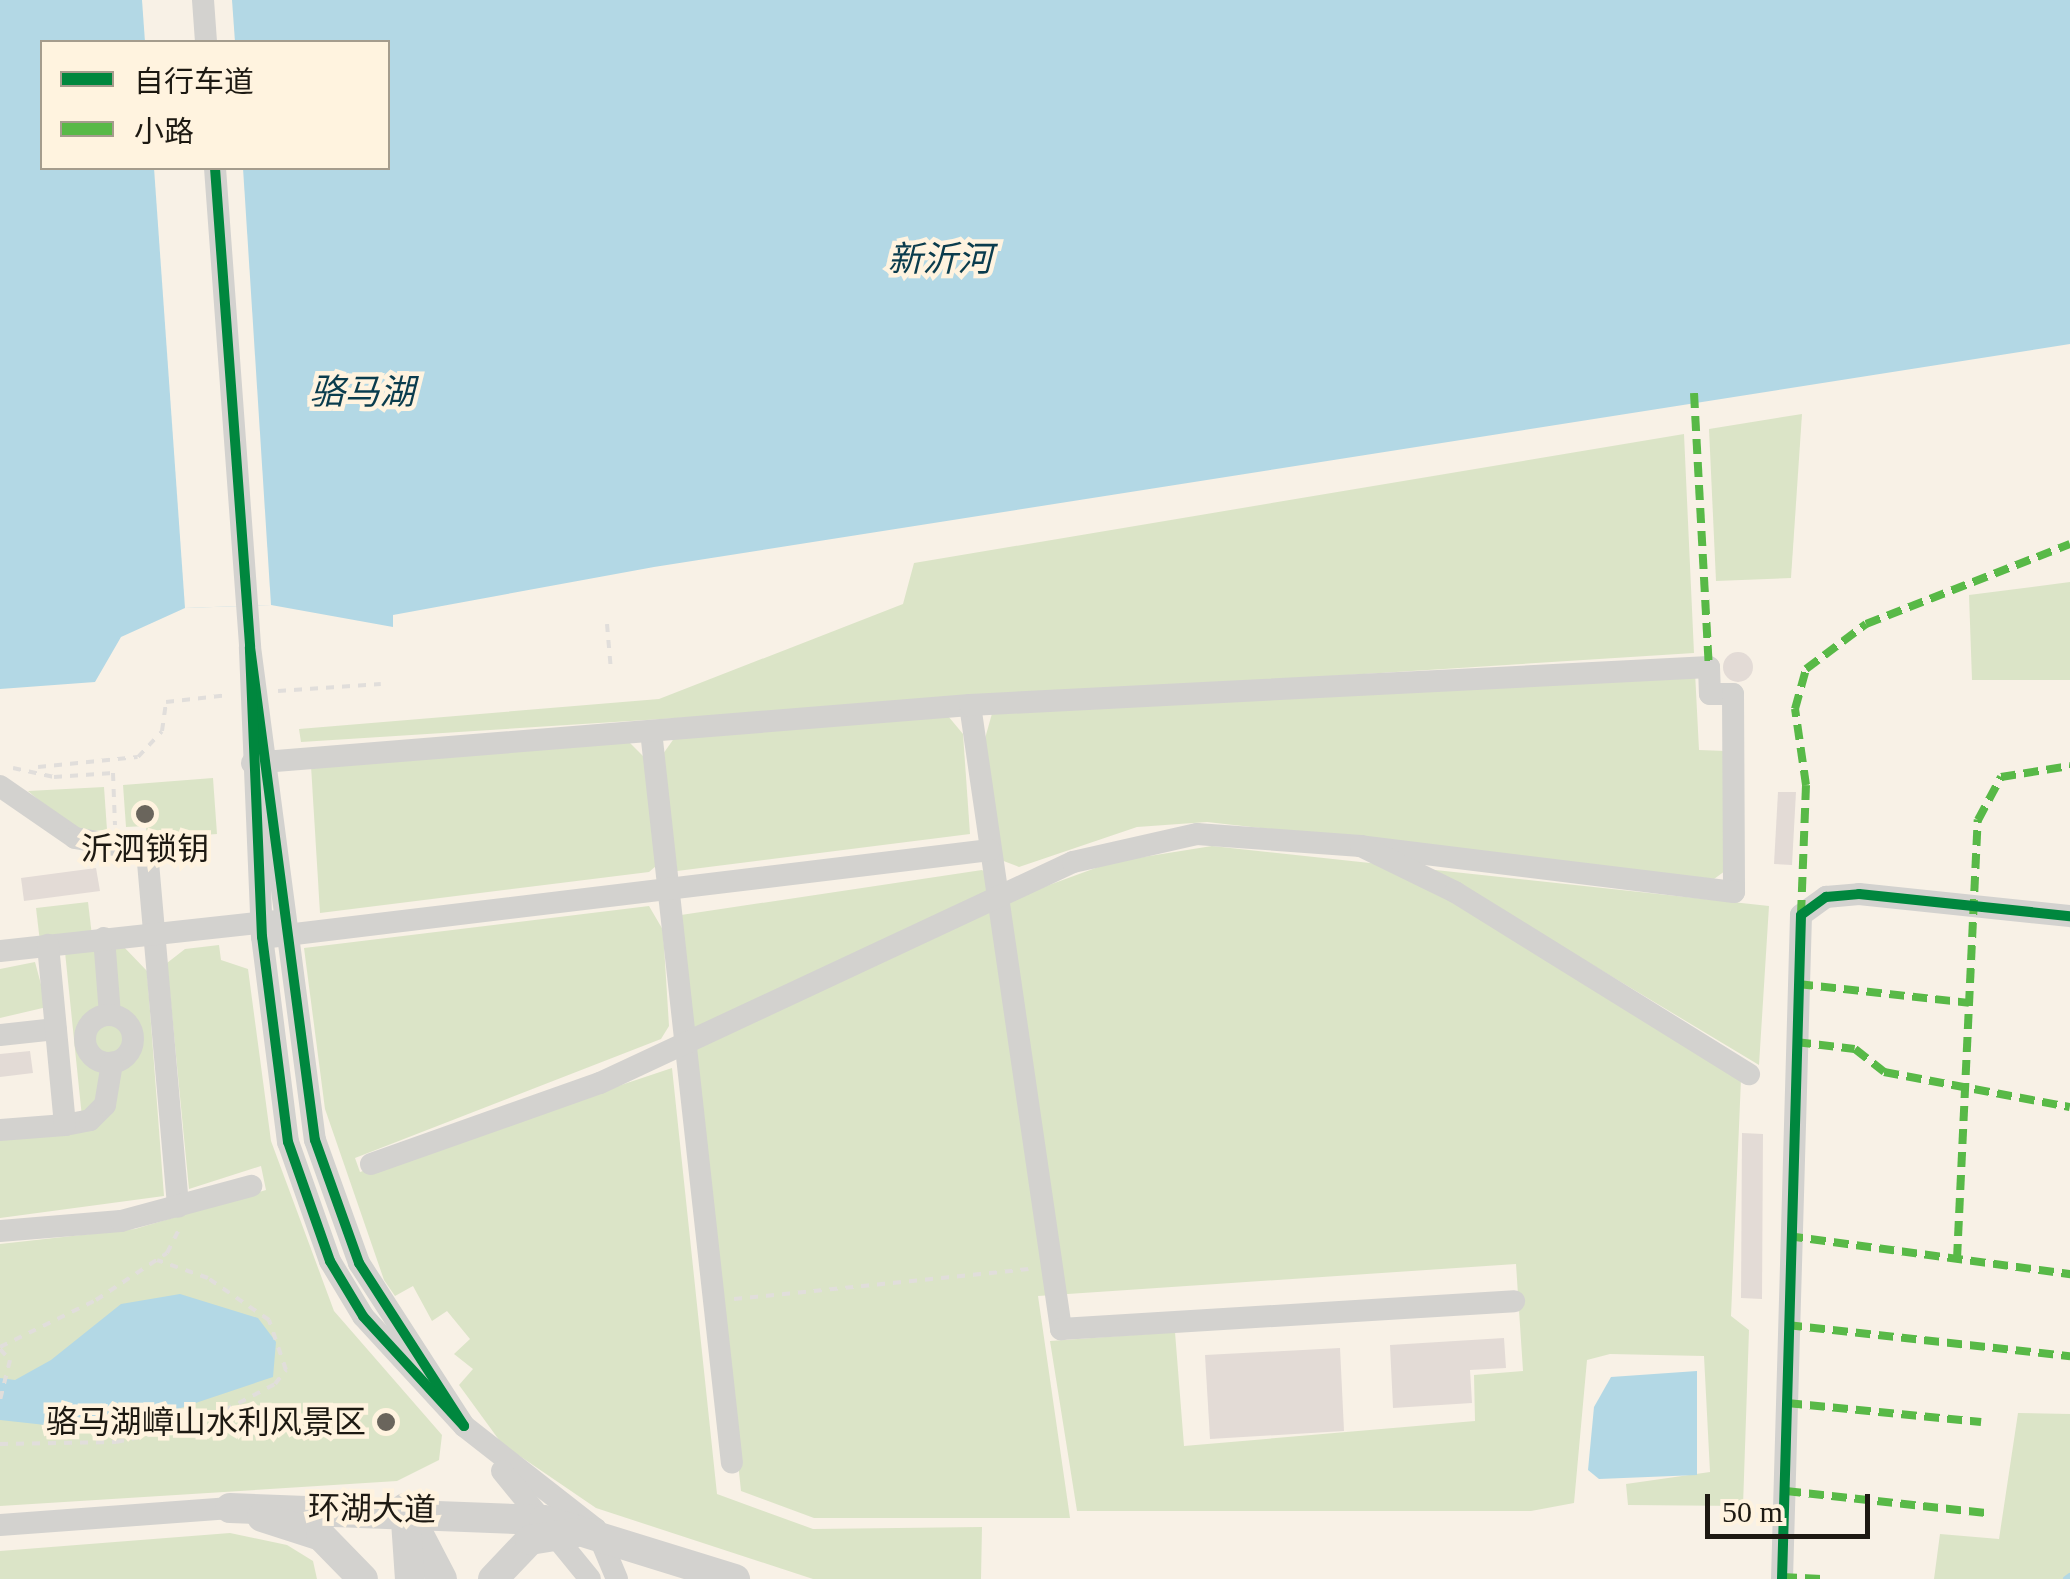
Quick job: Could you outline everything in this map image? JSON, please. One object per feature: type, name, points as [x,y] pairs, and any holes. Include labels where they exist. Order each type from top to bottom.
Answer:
[{"type":"main road","name":"环湖大道","points":[[230,1508],[405,1508],[550,1528]]},
{"type":"main road","points":[[230,1508],[321,1536],[363,1579]]},
{"type":"main road","points":[[405,1508],[410,1579]]},
{"type":"main road","points":[[405,1508],[442,1579]]},
{"type":"main road","points":[[493,1579],[514,1549],[550,1528],[596,1529],[736,1579]]},
{"type":"street","points":[[203,0],[206,40]]},
{"type":"street","points":[[215,170],[272,929],[281,1108],[293,1161],[330,1261],[363,1316],[464,1426],[590,1579]]},
{"type":"street","points":[[258,763],[970,705],[1709,667],[1710,694],[1733,694],[1734,892],[1222,833],[1156,838],[997,897],[685,1043],[499,1123],[371,1164]]},
{"type":"street","points":[[970,705],[1061,1330],[1514,1301]]},
{"type":"street","points":[[652,731],[732,1463]]},
{"type":"street","points":[[0,786],[75,838],[148,851],[178,1207]]},
{"type":"street","points":[[1360,846],[1455,892],[1749,1074]]},
{"type":"street","points":[[0,951],[154,932],[272,929],[670,890],[990,850]]},
{"type":"street","points":[[1782,1579],[1801,916],[1826,897],[1859,894],[2070,916]]},
{"type":"street","points":[[272,929],[319,1154],[359,1263],[464,1426],[596,1529],[617,1579]]},
{"type":"street","points":[[104,938],[110,1014],[134,1035],[163,1033]]},
{"type":"street","points":[[48,945],[66,1125]]},
{"type":"street","points":[[110,1014],[90,1024],[85,1040],[94,1058],[112,1063],[130,1052],[134,1035]]},
{"type":"street","points":[[0,1035],[85,1040]]},
{"type":"street","points":[[0,1130],[90,1120],[110,1098],[112,1063]]},
{"type":"street","points":[[281,1108],[306,1104]]},
{"type":"street","points":[[293,1161],[319,1154]]},
{"type":"street","points":[[0,1231],[178,1207],[251,1186]]},
{"type":"street","name":"环湖大道","points":[[0,1526],[230,1508]]},
{"type":"path","points":[[606,624],[610,671]]},
{"type":"path","points":[[271,692],[380,684]]},
{"type":"path","points":[[0,775],[38,767],[138,757],[162,732],[166,702],[235,694]]},
{"type":"path","points":[[38,767],[50,777],[113,773],[116,830]]},
{"type":"path","points":[[0,1400],[10,1360],[0,1348],[44,1333],[156,1260],[177,1240],[178,1207]]},
{"type":"path","points":[[0,1444],[116,1442],[196,1425],[275,1384],[286,1370],[269,1320],[208,1278],[156,1260]]},
{"type":"path","points":[[714,1301],[1052,1267]]},
{"type":"green space","points":[[1802,414],[1791,578],[1716,581],[1709,429]]},
{"type":"green space","points":[[1684,434],[1694,653],[301,742],[299,729],[659,699],[903,604],[914,563]]},
{"type":"green space","points":[[2070,582],[2070,680],[1972,680],[1969,595]]},
{"type":"green space","points":[[1695,672],[1699,750],[1726,751],[1725,871],[1714,879],[1207,822],[1137,827],[1019,867],[1001,860],[984,742],[993,710]]},
{"type":"green space","points":[[948,716],[963,734],[970,834],[677,871],[663,754],[675,737]]},
{"type":"green space","points":[[629,742],[646,759],[656,866],[649,872],[320,913],[311,766]]},
{"type":"green space","points":[[213,778],[217,834],[147,839],[146,826],[126,827],[123,785]]},
{"type":"green space","points":[[104,787],[107,830],[76,832],[28,791]]},
{"type":"green space","points":[[1212,846],[1769,906],[1759,1065],[1576,955],[1741,1079],[1731,1316],[1749,1330],[1743,1506],[1628,1505],[1626,1484],[1710,1472],[1704,1356],[1610,1354],[1587,1360],[1574,1503],[1531,1511],[1077,1511],[1050,1341],[1175,1332],[1184,1446],[1475,1421],[1474,1375],[1523,1371],[1516,1264],[1038,1296],[1070,1518],[814,1518],[741,1491],[681,915],[982,870],[1019,896],[1112,862]]},
{"type":"green space","points":[[88,902],[92,936],[40,942],[36,908]]},
{"type":"green space","points":[[649,906],[663,930],[669,1026],[661,1039],[355,1158],[360,1172],[672,1068],[717,1494],[813,1529],[982,1527],[981,1579],[813,1579],[596,1508],[502,1444],[459,1385],[473,1369],[454,1354],[470,1339],[447,1311],[432,1321],[413,1286],[395,1296],[384,1280],[325,1109],[304,948]]},
{"type":"green space","points":[[122,945],[147,971],[164,1196],[0,1218],[0,1136],[83,1127],[65,952]]},
{"type":"green space","points":[[219,945],[221,960],[248,969],[271,1141],[334,1311],[442,1435],[439,1460],[397,1481],[0,1506],[0,1244],[135,1229],[266,1190],[261,1166],[189,1189],[167,963],[185,949]]},
{"type":"green space","points":[[35,962],[47,1007],[0,1018],[0,969]]},
{"type":"green space","points":[[2018,1413],[2070,1414],[2070,1579],[1934,1579],[1940,1534],[1999,1539]]},
{"type":"green space","points":[[230,1533],[287,1545],[313,1561],[317,1579],[0,1579],[0,1551]]},
{"type":"water","name":"新沂河","points":[[0,0],[2070,0],[2070,344],[654,567],[393,615],[393,627],[271,605],[185,608],[121,637],[95,682],[0,689]]},
{"type":"water","points":[[180,1294],[258,1318],[276,1342],[273,1377],[109,1432],[0,1420],[0,1378],[15,1380],[51,1360],[121,1304]]},
{"type":"water","points":[[1697,1371],[1697,1475],[1599,1479],[1588,1470],[1594,1407],[1611,1377]]},
{"type":"pier","points":[[142,0],[232,0],[235,40],[145,40]]},
{"type":"pier","points":[[154,170],[243,170],[271,605],[185,608]]},
{"type":"building","points":[[1738,652],[1749,656],[1753,667],[1749,678],[1738,682],[1727,678],[1723,667],[1727,656]]},
{"type":"building","points":[[1778,792],[1796,792],[1792,865],[1774,864]]},
{"type":"building","points":[[96,868],[100,891],[24,901],[21,878]]},
{"type":"building","points":[[30,1051],[33,1073],[0,1077],[0,1054]]},
{"type":"building","points":[[1742,1133],[1763,1134],[1762,1299],[1741,1298]]},
{"type":"building","points":[[1504,1338],[1506,1368],[1470,1370],[1472,1403],[1393,1408],[1390,1345]]},
{"type":"building","points":[[1340,1348],[1344,1431],[1210,1439],[1205,1355]]},
{"type":"waterway","points":[[2066,1579],[2070,1576]]},
{"type":"marked path","points":[[1694,393],[1709,667]]},
{"type":"marked path","points":[[1801,915],[1806,785],[1795,709],[1806,669],[1866,624],[2070,544]]},
{"type":"marked path","points":[[1957,1259],[1978,820],[2001,777],[2070,766]]},
{"type":"marked path","points":[[1798,984],[1969,1003]]},
{"type":"marked path","points":[[1796,1042],[1855,1049],[1884,1072],[2070,1107]]},
{"type":"marked path","points":[[1788,1236],[2070,1274]]},
{"type":"marked path","points":[[1787,1325],[2070,1356]]},
{"type":"marked path","points":[[1787,1403],[1981,1422]]},
{"type":"marked path","points":[[1786,1491],[1986,1513]]},
{"type":"marked path","points":[[1782,1577],[1822,1579]]},
{"type":"cycle path","points":[[215,170],[250,647]]},
{"type":"cycle path","points":[[250,647],[315,1140],[359,1263],[464,1426],[363,1316],[330,1261],[288,1142],[262,937],[250,647]]},
{"type":"cycle path","points":[[1782,1579],[1801,915],[1826,897],[1859,894],[2070,916]]},
{"type":"place","name":"沂泗锁钥","points":[[145,814]]},
{"type":"place","name":"骆马湖嶂山水利风景区","points":[[386,1422]]},
{"type":"water label","name":"骆马湖","points":[[362,393]]}]
